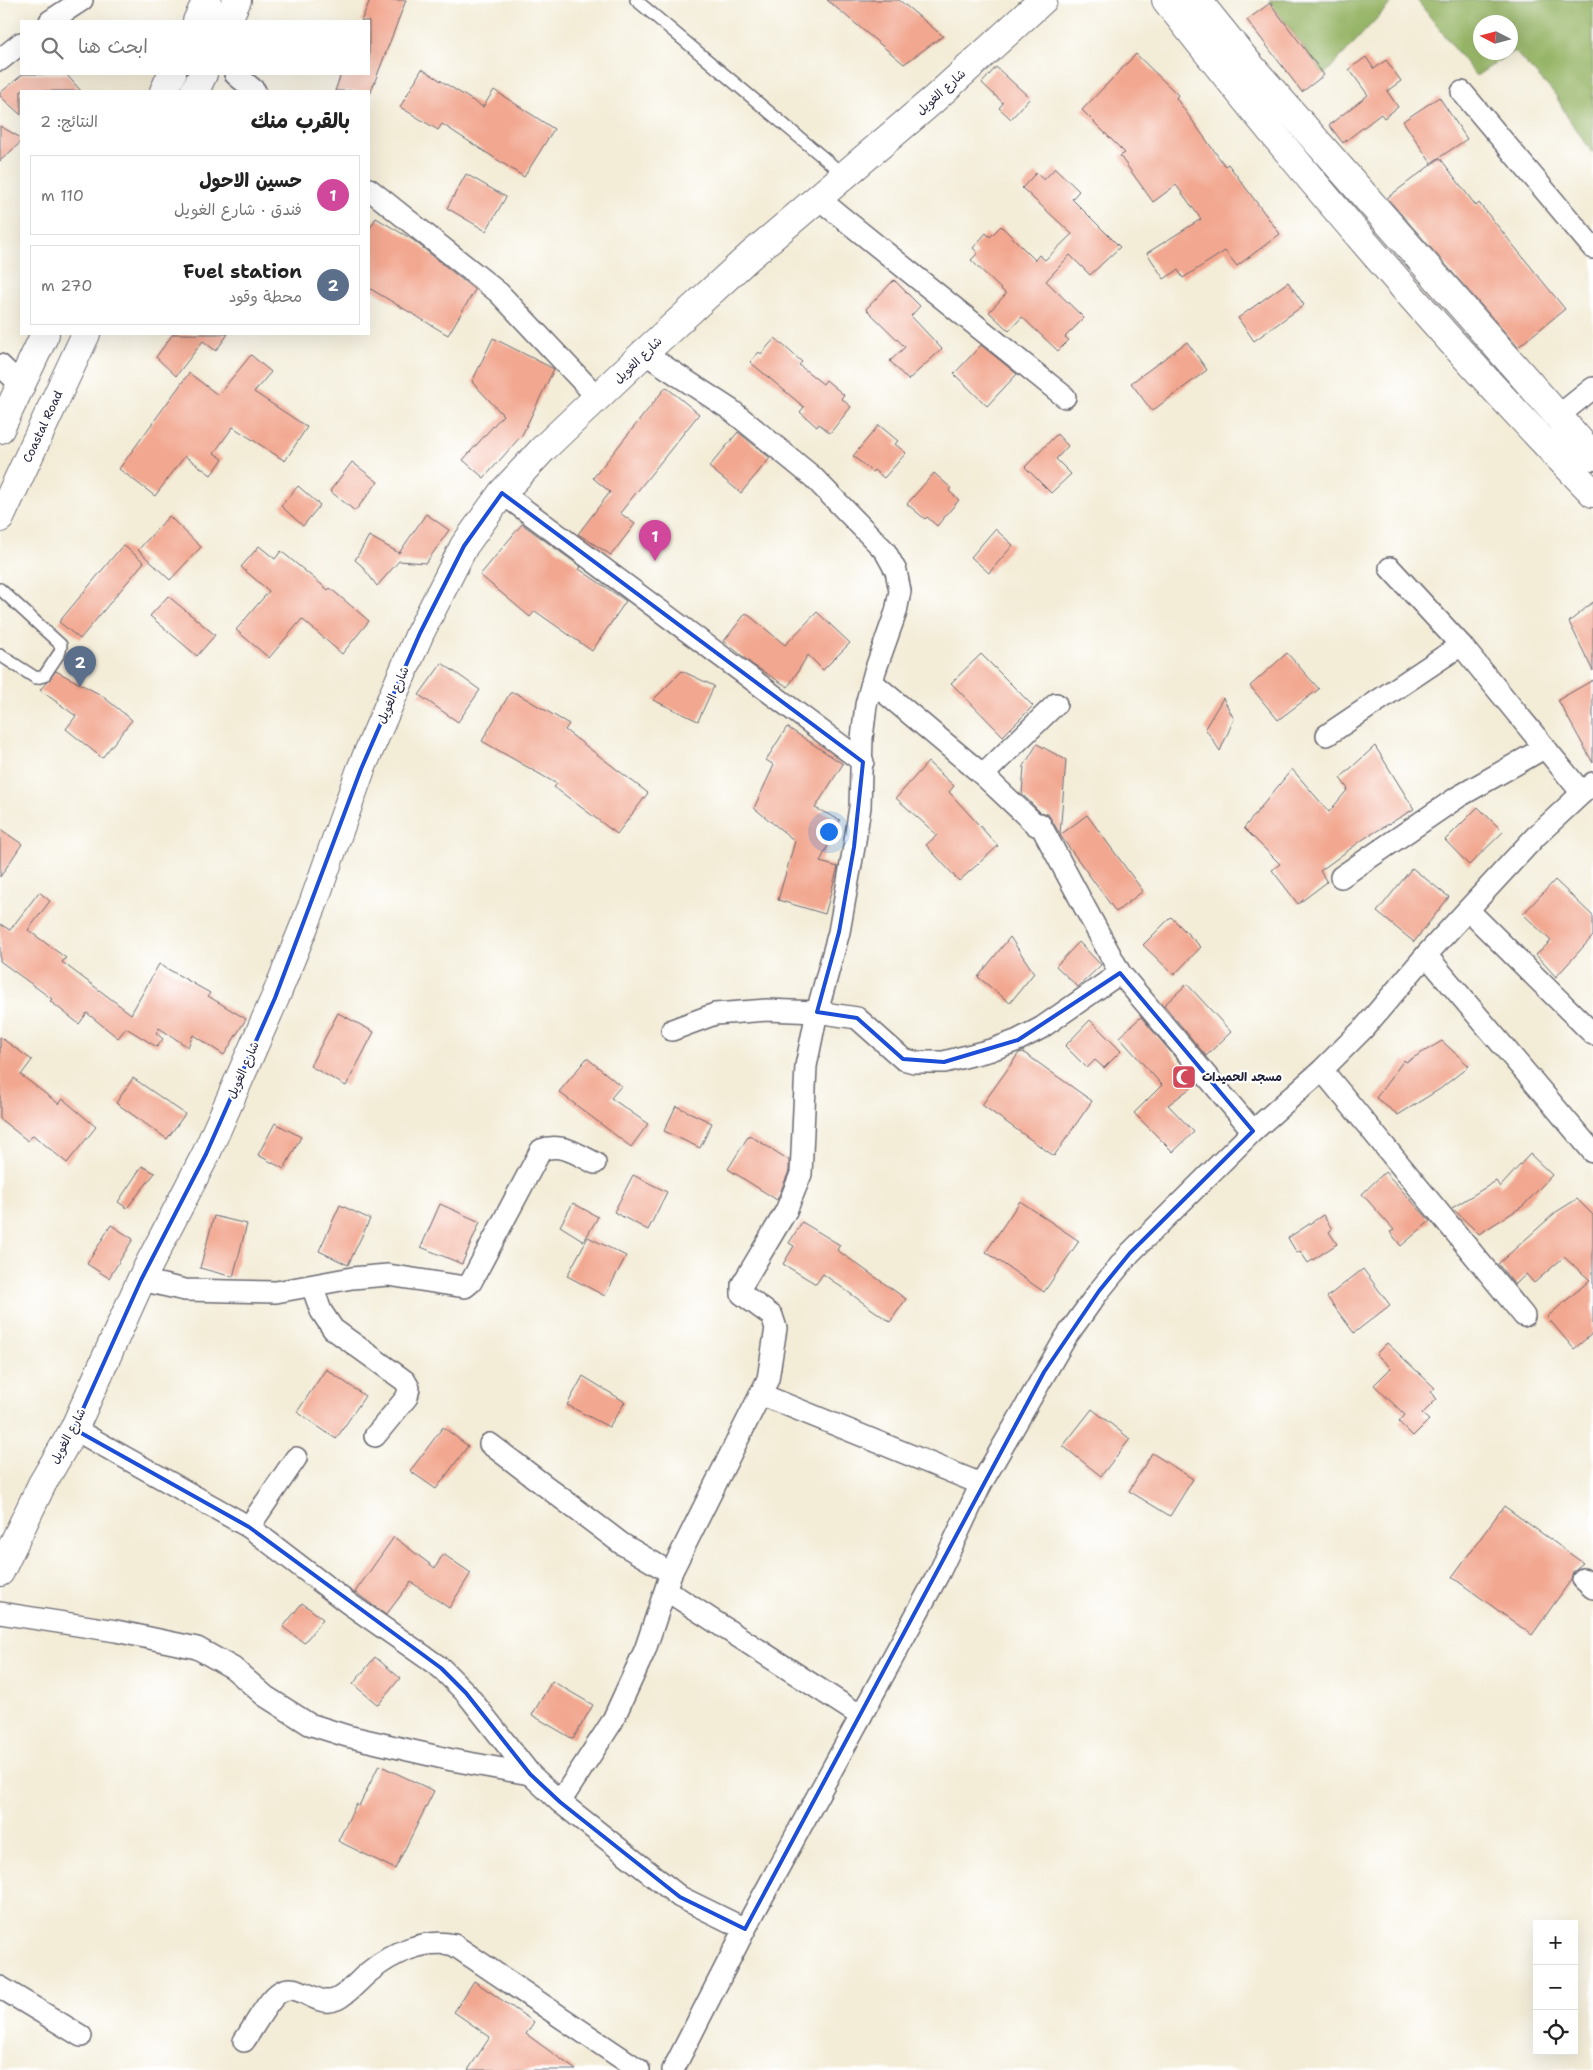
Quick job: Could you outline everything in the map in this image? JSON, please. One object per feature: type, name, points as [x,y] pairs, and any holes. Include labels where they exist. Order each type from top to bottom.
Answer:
[{"type":"main road","points":[[197,20],[207,0]]},
{"type":"main road","points":[[227,20],[237,0]]},
{"type":"main road","name":"شارع الغويل","points":[[0,1572],[42,1484],[74,1429],[141,1280],[206,1154],[275,998],[312,907],[360,769],[420,633],[464,546],[502,493],[543,449],[644,353],[750,256],[819,199],[1043,0]]},
{"type":"main road","points":[[1166,0],[1254,111],[1380,260],[1475,368],[1593,493]]},
{"type":"main road","points":[[1197,0],[1254,71],[1593,456]]},
{"type":"main road","points":[[164,90],[172,75]]},
{"type":"main road","points":[[195,90],[203,75]]},
{"type":"main road","points":[[0,429],[44,335]]},
{"type":"main road","name":"Coastal Road","points":[[0,518],[86,335]]},
{"type":"street","points":[[52,20],[82,0]]},
{"type":"street","points":[[0,60],[20,44]]},
{"type":"street","points":[[236,75],[254,90]]},
{"type":"street","points":[[1462,92],[1593,248]]},
{"type":"street","points":[[370,190],[498,293],[598,398]]},
{"type":"street","points":[[819,199],[1065,397]]},
{"type":"street","points":[[560,1802],[612,1722],[645,1650],[668,1582],[768,1379],[776,1328],[772,1316],[746,1298],[741,1290],[744,1280],[786,1211],[801,1174],[806,1066],[817,1012],[839,932],[854,847],[863,762],[862,738],[872,682],[896,612],[900,591],[896,571],[884,551],[813,477],[731,410],[644,353]]},
{"type":"street","points":[[0,365],[20,384]]},
{"type":"street","points":[[1558,416],[1593,388]]},
{"type":"street","points":[[502,493],[863,762]]},
{"type":"street","points":[[673,2070],[745,1929],[940,1571],[981,1484],[1066,1337],[1099,1291],[1163,1219],[1253,1131],[1322,1070],[1364,1028],[1426,955],[1536,836],[1587,788],[1544,748],[1461,645],[1390,568]]},
{"type":"street","points":[[1328,735],[1461,645]]},
{"type":"street","points":[[872,682],[982,775],[1036,824],[1040,824],[1120,973],[1253,1131]]},
{"type":"street","points":[[982,775],[1056,704]]},
{"type":"street","points":[[1341,877],[1458,798],[1544,748]]},
{"type":"street","points":[[1468,910],[1593,1034]]},
{"type":"street","points":[[1426,955],[1593,1152]]},
{"type":"street","points":[[672,1030],[715,1014],[767,1010],[817,1012],[857,1018],[903,1058],[914,1062],[944,1062],[991,1050],[1018,1040],[1041,1028],[1120,973]]},
{"type":"street","points":[[1322,1070],[1524,1316]]},
{"type":"street","points":[[141,1280],[185,1290],[276,1292],[388,1275],[466,1287],[471,1282],[541,1150],[551,1146],[565,1148],[595,1163]]},
{"type":"street","points":[[312,1286],[321,1311],[333,1329],[405,1381],[408,1388],[407,1397],[375,1436]]},
{"type":"street","points":[[760,1394],[981,1484]]},
{"type":"street","points":[[74,1429],[249,1528],[348,1603],[441,1668],[466,1693],[530,1774],[560,1802],[680,1897],[745,1929]]},
{"type":"street","points":[[490,1444],[622,1544],[668,1582],[861,1716]]},
{"type":"street","points":[[249,1528],[296,1458]]},
{"type":"street","points":[[0,1612],[116,1631],[197,1648],[232,1668],[265,1696],[309,1724],[347,1736],[530,1774]]},
{"type":"street","points":[[244,2041],[277,1993],[286,1988],[299,1990],[323,2002],[336,1999],[386,1961],[424,1943],[440,1942],[454,1945],[639,2070]]},
{"type":"street","points":[[0,1987],[81,2036]]},
{"type":"lane","points":[[636,0],[845,176]]},
{"type":"lane","points":[[0,589],[61,645],[60,652],[44,676],[36,678],[0,655]]},
{"type":"highlighted area","points":[[502,493],[863,762],[854,847],[839,932],[817,1012],[857,1018],[903,1059],[944,1062],[1018,1040],[1120,973],[1253,1131],[1130,1253],[1099,1291],[1044,1372],[745,1929],[680,1897],[560,1802],[530,1774],[466,1693],[441,1668],[249,1527],[74,1429],[141,1280],[206,1154],[275,998],[361,769],[420,633],[464,546]]},
{"type":"green space","points":[[1269,0],[1394,0],[1324,75]]},
{"type":"green space","points":[[1417,0],[1593,0],[1593,153],[1568,118],[1555,94],[1518,55],[1518,15],[1473,15],[1473,60],[1500,60],[1476,76]]},
{"type":"building","points":[[370,0],[406,0],[370,94],[370,90],[335,90],[341,75],[370,75],[370,20],[361,20]]},
{"type":"building","points":[[827,0],[899,0],[943,36],[904,64]]},
{"type":"building","points":[[1270,3],[1324,75],[1302,92],[1247,20]]},
{"type":"building","points":[[1136,54],[1178,95],[1176,98],[1225,166],[1228,164],[1280,234],[1237,266],[1225,251],[1183,278],[1178,270],[1164,279],[1147,253],[1201,219],[1176,185],[1153,202],[1120,156],[1125,153],[1082,110]]},
{"type":"building","points":[[1366,57],[1374,69],[1386,60],[1401,81],[1387,91],[1398,107],[1384,118],[1381,114],[1343,143],[1329,125],[1368,95],[1349,69]]},
{"type":"building","points":[[996,67],[1030,98],[1011,119],[999,108],[1003,103],[982,83]]},
{"type":"building","points":[[422,69],[483,107],[494,90],[554,129],[524,177],[442,124],[438,130],[400,107]]},
{"type":"building","points":[[22,75],[67,75],[80,90],[20,90],[20,114],[0,96],[0,93]]},
{"type":"building","points":[[1439,97],[1467,139],[1431,163],[1403,121]]},
{"type":"building","points":[[0,126],[20,137],[20,143],[0,161]]},
{"type":"building","points":[[1440,158],[1476,206],[1479,203],[1565,309],[1518,347],[1387,198]]},
{"type":"building","points":[[1055,168],[1079,191],[1072,199],[1120,247],[1090,275],[1070,255],[1046,281],[1084,318],[1065,337],[1069,340],[1058,351],[1022,317],[1009,331],[989,312],[1006,294],[971,260],[978,253],[973,248],[986,233],[990,237],[1001,226],[1035,260],[1039,255],[1045,260],[1072,234],[1022,188],[1036,173],[1044,180]]},
{"type":"building","points":[[466,174],[506,197],[486,231],[447,208]]},
{"type":"building","points":[[376,218],[413,240],[475,290],[448,335],[370,289],[370,228]]},
{"type":"building","points":[[894,280],[920,306],[911,316],[942,349],[908,380],[890,361],[905,347],[866,309]]},
{"type":"building","points":[[1288,282],[1304,305],[1254,341],[1238,318]]},
{"type":"building","points":[[172,335],[227,335],[216,351],[203,341],[176,376],[156,357]]},
{"type":"building","points":[[493,338],[554,369],[522,435],[484,478],[463,460],[503,415],[472,382]]},
{"type":"building","points":[[775,338],[802,362],[799,365],[823,384],[826,380],[844,395],[841,398],[851,407],[830,433],[819,424],[817,427],[800,412],[804,407],[750,362],[759,352],[761,354]]},
{"type":"building","points":[[1187,342],[1207,370],[1152,411],[1131,383]]},
{"type":"building","points":[[981,345],[1017,374],[987,406],[954,374]]},
{"type":"building","points":[[251,355],[271,372],[254,392],[307,427],[285,461],[233,427],[214,453],[223,459],[211,475],[185,456],[155,496],[119,469],[189,373],[218,395]]},
{"type":"building","points":[[666,387],[699,414],[620,513],[635,524],[611,555],[578,534],[610,492],[593,478]]},
{"type":"building","points":[[879,425],[898,441],[895,444],[906,453],[884,478],[874,470],[872,472],[853,456]]},
{"type":"building","points":[[738,432],[770,458],[741,493],[709,467]]},
{"type":"building","points":[[1057,434],[1068,446],[1056,459],[1071,474],[1051,493],[1025,467]]},
{"type":"building","points":[[352,462],[378,482],[355,511],[330,491]]},
{"type":"building","points":[[934,473],[951,488],[949,491],[959,500],[937,526],[907,504]]},
{"type":"building","points":[[298,486],[320,505],[303,526],[281,506]]},
{"type":"building","points":[[426,514],[449,530],[426,563],[399,561],[377,586],[355,560],[369,536],[399,553]]},
{"type":"building","points":[[169,516],[201,547],[170,580],[138,550]]},
{"type":"building","points":[[522,524],[581,567],[579,569],[626,601],[592,651],[535,611],[530,617],[480,575]]},
{"type":"building","points":[[995,529],[1013,545],[989,573],[971,557]]},
{"type":"building","points":[[123,545],[144,562],[80,639],[59,622]]},
{"type":"building","points":[[259,546],[275,559],[281,551],[328,590],[330,588],[369,621],[342,654],[302,619],[269,658],[236,630],[269,591],[241,567]]},
{"type":"building","points":[[168,596],[215,635],[197,656],[150,616]]},
{"type":"building","points":[[1593,602],[1593,671],[1569,622]]},
{"type":"building","points":[[817,612],[850,643],[823,670],[808,655],[788,687],[753,665],[724,641],[746,613],[785,645]]},
{"type":"building","points":[[1287,653],[1319,689],[1278,720],[1250,686]]},
{"type":"building","points":[[981,654],[1033,706],[1003,736],[951,683]]},
{"type":"building","points":[[442,663],[480,690],[458,722],[419,695]]},
{"type":"building","points":[[56,671],[101,695],[132,720],[102,758],[66,729],[76,716],[40,690]]},
{"type":"building","points":[[682,671],[714,686],[698,721],[653,700]]},
{"type":"building","points":[[1593,680],[1593,763],[1558,700]]},
{"type":"building","points":[[510,693],[516,693],[569,724],[565,730],[648,793],[617,834],[554,787],[557,784],[482,741]]},
{"type":"building","points":[[1223,698],[1234,719],[1220,751],[1205,728]]},
{"type":"building","points":[[787,727],[843,764],[815,808],[840,820],[820,862],[838,867],[825,914],[778,900],[795,841],[754,808],[774,765],[766,760]]},
{"type":"building","points":[[1037,744],[1066,760],[1060,834],[1048,814],[1040,812],[1022,794],[1024,766]]},
{"type":"building","points":[[1375,746],[1414,809],[1365,838],[1320,871],[1327,882],[1298,904],[1272,870],[1280,864],[1244,828],[1292,769],[1329,812],[1348,789],[1340,778]]},
{"type":"building","points":[[928,762],[954,786],[949,792],[998,846],[959,881],[926,845],[937,835],[896,798]]},
{"type":"building","points":[[1478,807],[1503,832],[1469,865],[1445,840]]},
{"type":"building","points":[[1087,815],[1143,891],[1116,912],[1060,835]]},
{"type":"building","points":[[0,829],[22,844],[0,877]]},
{"type":"building","points":[[1412,868],[1449,897],[1414,942],[1377,912]]},
{"type":"building","points":[[1555,880],[1593,916],[1593,936],[1556,977],[1536,955],[1551,941],[1523,914]]},
{"type":"building","points":[[39,892],[50,901],[28,930],[66,958],[62,962],[131,1014],[159,964],[210,993],[208,996],[246,1019],[224,1055],[193,1035],[188,1047],[159,1028],[156,1033],[163,1039],[157,1047],[126,1028],[118,1038],[87,1013],[79,1024],[50,1001],[52,999],[0,961],[0,924],[10,930]]},
{"type":"building","points":[[1171,917],[1201,947],[1174,975],[1143,945]]},
{"type":"building","points":[[1010,937],[1034,973],[1010,1003],[978,977]]},
{"type":"building","points":[[1079,942],[1101,965],[1078,987],[1056,966]]},
{"type":"building","points":[[1187,984],[1231,1032],[1206,1056],[1164,1005]]},
{"type":"building","points":[[338,1013],[374,1032],[346,1086],[310,1066]]},
{"type":"building","points":[[1141,1017],[1197,1083],[1168,1105],[1194,1132],[1173,1152],[1134,1113],[1162,1085],[1119,1037]]},
{"type":"building","points":[[1090,1020],[1121,1051],[1104,1068],[1095,1060],[1087,1068],[1065,1046]]},
{"type":"building","points":[[0,1037],[32,1060],[21,1075],[59,1104],[63,1099],[96,1127],[67,1163],[33,1135],[28,1141],[0,1119]]},
{"type":"building","points":[[1442,1041],[1469,1066],[1440,1089],[1398,1115],[1376,1098],[1404,1060],[1406,1062]]},
{"type":"building","points":[[1023,1052],[1092,1101],[1054,1156],[982,1105],[1019,1053]]},
{"type":"building","points":[[587,1058],[621,1086],[611,1098],[648,1124],[631,1147],[559,1092]]},
{"type":"building","points":[[133,1078],[185,1114],[167,1139],[116,1103]]},
{"type":"building","points":[[676,1106],[712,1123],[700,1148],[664,1131]]},
{"type":"building","points":[[275,1123],[301,1137],[284,1169],[258,1155]]},
{"type":"building","points":[[749,1135],[789,1160],[789,1171],[777,1200],[728,1169]]},
{"type":"building","points":[[1530,1154],[1552,1175],[1523,1206],[1479,1234],[1452,1208],[1496,1181],[1500,1187]]},
{"type":"building","points":[[142,1166],[155,1173],[127,1208],[118,1202]]},
{"type":"building","points":[[1385,1172],[1430,1221],[1401,1246],[1390,1232],[1394,1230],[1362,1194]]},
{"type":"building","points":[[633,1175],[667,1192],[648,1230],[614,1212]]},
{"type":"building","points":[[1577,1199],[1593,1215],[1593,1333],[1574,1349],[1547,1317],[1590,1280],[1564,1257],[1534,1283],[1526,1274],[1515,1285],[1498,1264],[1556,1212]]},
{"type":"building","points":[[1020,1201],[1079,1241],[1044,1292],[986,1252]]},
{"type":"building","points":[[573,1203],[598,1217],[584,1241],[560,1226]]},
{"type":"building","points":[[440,1204],[480,1222],[462,1264],[421,1247]]},
{"type":"building","points":[[340,1205],[370,1219],[348,1265],[319,1251]]},
{"type":"building","points":[[1323,1215],[1332,1229],[1329,1232],[1337,1244],[1308,1263],[1300,1251],[1297,1253],[1288,1238]]},
{"type":"building","points":[[214,1216],[247,1224],[233,1277],[200,1268]]},
{"type":"building","points":[[802,1222],[840,1245],[837,1250],[906,1299],[890,1322],[823,1274],[816,1284],[783,1264],[794,1246],[789,1243]]},
{"type":"building","points":[[111,1225],[133,1239],[109,1278],[87,1264]]},
{"type":"building","points":[[588,1237],[626,1256],[605,1296],[567,1276]]},
{"type":"building","points":[[1363,1269],[1390,1305],[1354,1333],[1327,1297]]},
{"type":"building","points":[[1387,1343],[1435,1388],[1430,1392],[1437,1399],[1422,1414],[1429,1420],[1413,1436],[1399,1422],[1405,1415],[1374,1385],[1391,1368],[1376,1354]]},
{"type":"building","points":[[326,1369],[365,1396],[336,1439],[297,1412]]},
{"type":"building","points":[[583,1376],[625,1402],[609,1427],[567,1405]]},
{"type":"building","points":[[1092,1409],[1130,1439],[1101,1476],[1063,1446]]},
{"type":"building","points":[[443,1427],[468,1446],[436,1489],[410,1471]]},
{"type":"building","points":[[1152,1453],[1193,1479],[1170,1516],[1129,1491]]},
{"type":"building","points":[[1504,1506],[1583,1563],[1573,1571],[1571,1580],[1532,1635],[1452,1577]]},
{"type":"building","points":[[394,1537],[435,1568],[443,1554],[471,1573],[449,1608],[411,1582],[386,1615],[355,1592]]},
{"type":"building","points":[[302,1603],[323,1619],[304,1643],[283,1627]]},
{"type":"building","points":[[375,1657],[400,1678],[378,1705],[353,1684]]},
{"type":"building","points":[[552,1681],[593,1705],[573,1739],[532,1715]]},
{"type":"building","points":[[379,1765],[434,1791],[395,1869],[338,1841],[356,1804],[359,1806]]},
{"type":"building","points":[[474,1981],[534,2022],[526,2034],[576,2070],[468,2070],[490,2037],[454,2012]]},
{"type":"place","name":"حسين الاحول","points":[[655,561]]},
{"type":"place","name":"Fuel station","points":[[80,687]]},
{"type":"place","name":"مسجد الحميدات","points":[[1184,1077]]}]
